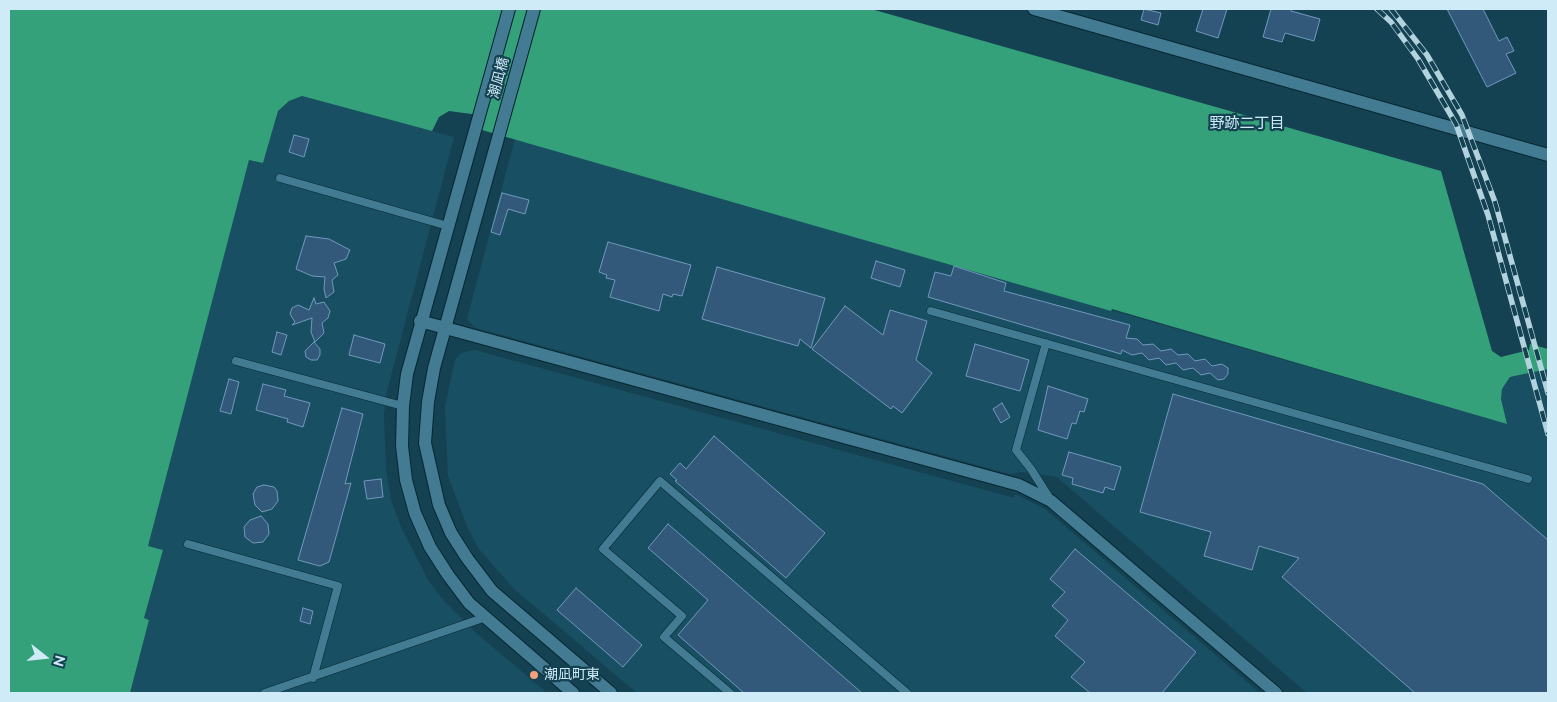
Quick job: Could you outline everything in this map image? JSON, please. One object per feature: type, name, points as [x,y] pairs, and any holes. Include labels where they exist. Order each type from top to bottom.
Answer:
[{"type":"street","name":"潮凪橋","points":[[509,9],[420,321],[407,374],[403,406],[402,446],[406,480],[415,513],[430,547],[448,575],[469,603],[572,693]]},
{"type":"street","name":"潮凪橋","points":[[534,9],[446,328],[428,402],[426,443],[439,504],[451,534],[492,591],[611,693]]},
{"type":"street","points":[[1034,9],[1548,155]]},
{"type":"street","points":[[420,321],[1019,485],[1051,501],[1276,693]]},
{"type":"lane","points":[[280,178],[448,226]]},
{"type":"lane","points":[[931,311],[1528,478]]},
{"type":"lane","points":[[1046,343],[1016,450],[1031,469],[1051,501]]},
{"type":"lane","points":[[236,361],[403,406]]},
{"type":"lane","points":[[728,692],[664,637],[682,616],[603,549],[660,481],[907,693]]},
{"type":"lane","points":[[188,544],[338,586],[313,678]]},
{"type":"lane","points":[[265,693],[486,617]]},
{"type":"shaded area","points":[[9,9],[871,9],[1441,171],[1492,351],[1501,357],[1529,350],[1530,344],[1548,349],[1548,369],[1510,377],[1502,389],[1501,399],[1507,424],[1112,309],[1111,311],[475,128],[479,115],[449,111],[439,117],[432,131],[302,96],[289,101],[278,111],[263,163],[249,160],[148,546],[163,550],[144,618],[149,620],[130,693],[9,693]]},
{"type":"shaded area","points":[[302,96],[454,137],[387,391],[384,414],[386,469],[391,500],[401,527],[428,580],[444,601],[474,631],[547,693],[130,693],[149,620],[144,619],[163,550],[148,546],[249,159],[263,163],[278,111],[289,101]]},
{"type":"shaded area","points":[[515,139],[1507,424],[1501,399],[1502,389],[1511,377],[1548,369],[1548,693],[1307,693],[1057,477],[1022,472],[1010,474],[476,328],[467,319]]},
{"type":"shaded area","points":[[475,350],[1014,498],[1015,494],[1045,509],[1260,693],[637,693],[514,589],[478,548],[467,526],[448,476],[445,406],[455,360],[461,353]]},
{"type":"building","points":[[1144,9],[1161,13],[1158,25],[1141,20]]},
{"type":"building","points":[[1203,9],[1227,9],[1218,38],[1196,31]]},
{"type":"building","points":[[1271,9],[1292,9],[1291,11],[1320,19],[1314,41],[1285,33],[1282,42],[1263,37]]},
{"type":"building","points":[[1447,9],[1483,9],[1499,41],[1507,37],[1514,51],[1506,54],[1516,73],[1487,87]]},
{"type":"building","points":[[294,135],[309,139],[304,157],[289,152]]},
{"type":"building","points":[[502,193],[529,200],[525,214],[508,209],[500,235],[491,232]]},
{"type":"building","points":[[306,236],[329,239],[350,250],[346,259],[334,263],[338,275],[332,280],[334,292],[326,298],[324,289],[325,277],[312,276],[296,269]]},
{"type":"building","points":[[608,242],[691,265],[682,296],[673,294],[672,297],[663,294],[659,311],[610,297],[615,280],[606,278],[607,275],[599,272]]},
{"type":"building","points":[[876,261],[905,270],[900,287],[871,278]]},
{"type":"building","points":[[954,266],[1006,283],[1004,291],[1130,325],[1126,338],[1137,339],[1143,345],[1153,344],[1161,351],[1171,349],[1178,355],[1188,354],[1195,361],[1205,359],[1212,366],[1222,364],[1228,368],[1228,374],[1224,379],[1218,380],[1210,373],[1201,375],[1193,368],[1183,370],[1176,363],[1166,365],[1159,358],[1149,360],[1142,353],[1132,355],[1122,350],[1121,354],[928,297],[935,272],[951,276]]},
{"type":"building","points":[[717,267],[825,298],[811,348],[800,339],[798,346],[702,319]]},
{"type":"building","points":[[314,298],[316,304],[324,302],[330,311],[328,318],[322,323],[324,333],[315,342],[311,332],[312,318],[292,325],[295,322],[290,314],[292,308],[298,305],[309,310]]},
{"type":"building","points":[[845,306],[883,335],[890,310],[927,321],[916,360],[932,373],[902,413],[893,406],[891,409],[812,349]]},
{"type":"building","points":[[277,332],[287,335],[281,355],[272,352]]},
{"type":"building","points":[[354,335],[385,344],[380,363],[349,355]]},
{"type":"building","points":[[314,342],[320,349],[320,355],[317,360],[311,360],[306,357],[305,351]]},
{"type":"building","points":[[975,344],[1029,360],[1020,391],[966,376]]},
{"type":"building","points":[[229,379],[239,382],[231,414],[220,411]]},
{"type":"building","points":[[263,384],[286,390],[284,396],[310,403],[303,427],[287,422],[288,419],[256,410]]},
{"type":"building","points":[[1048,386],[1088,399],[1084,412],[1080,411],[1076,424],[1072,423],[1067,439],[1038,430]]},
{"type":"building","points":[[1173,394],[1483,484],[1548,540],[1548,693],[1415,693],[1282,577],[1299,558],[1259,546],[1252,570],[1204,556],[1211,532],[1140,512]]},
{"type":"building","points":[[1002,403],[1010,417],[1001,423],[993,409]]},
{"type":"building","points":[[342,408],[363,414],[345,484],[351,483],[329,562],[320,566],[298,560]]},
{"type":"building","points":[[714,436],[825,533],[786,578],[675,481],[677,480],[670,474],[680,463],[686,469]]},
{"type":"building","points":[[1069,452],[1121,467],[1114,490],[1105,487],[1103,493],[1072,484],[1073,478],[1062,475]]},
{"type":"building","points":[[381,479],[383,497],[367,499],[364,481]]},
{"type":"building","points":[[264,485],[274,487],[277,491],[278,501],[272,509],[262,512],[255,505],[253,494],[257,487]]},
{"type":"building","points":[[261,516],[268,524],[269,534],[263,542],[253,543],[245,537],[244,527],[250,520]]},
{"type":"building","points":[[668,524],[862,693],[744,693],[678,635],[708,600],[648,548]]},
{"type":"building","points":[[1075,549],[1196,652],[1162,693],[1090,693],[1071,677],[1085,662],[1055,636],[1068,620],[1052,606],[1065,592],[1050,579]]},
{"type":"building","points":[[576,588],[642,645],[623,667],[557,610]]},
{"type":"building","points":[[303,608],[313,611],[310,624],[300,621]]},
{"type":"railway","points":[[1377,9],[1391,22],[1418,59],[1456,124],[1488,215],[1548,434]]},
{"type":"railway","points":[[1391,9],[1427,55],[1462,115],[1495,202],[1548,393]]},
{"type":"place","name":"潮凪町東","points":[[534,675]]},
{"type":"district","name":"野跡二丁目","points":[[1247,123]]}]
